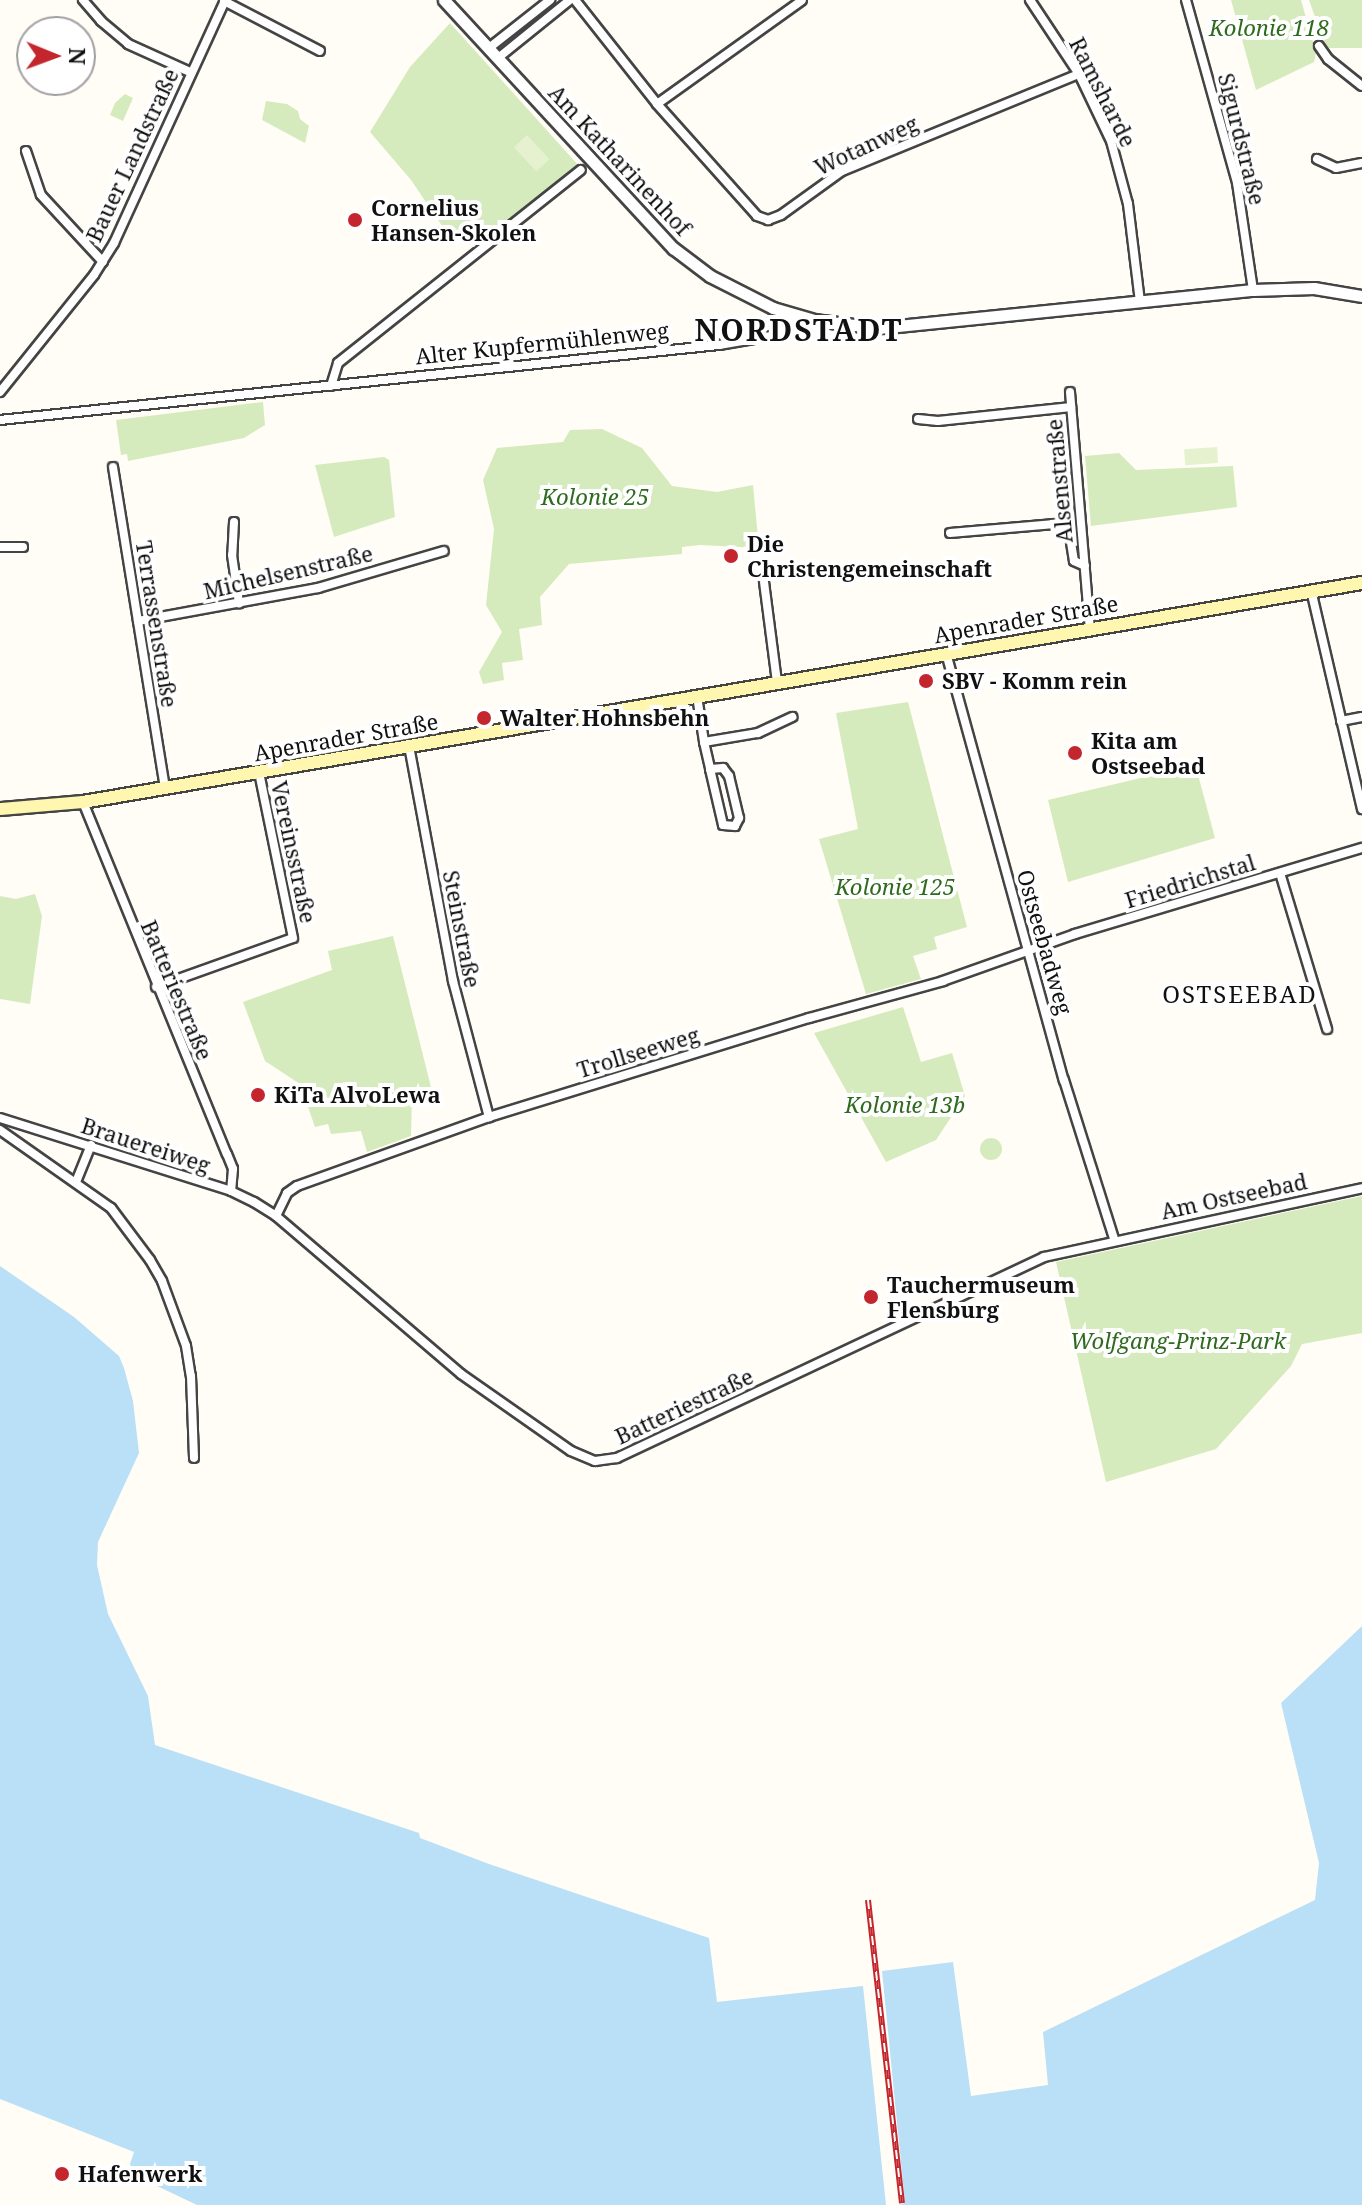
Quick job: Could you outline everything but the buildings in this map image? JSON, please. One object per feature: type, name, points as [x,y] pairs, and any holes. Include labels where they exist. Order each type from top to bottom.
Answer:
[{"type":"main road","name":"Apenrader Straße","points":[[0,809],[83,802],[1362,583]]},
{"type":"street","points":[[83,0],[128,44],[190,72]]},
{"type":"street","name":"Am Katharinenhof","points":[[444,0],[673,248],[710,276],[755,300],[792,314]]},
{"type":"street","points":[[489,48],[550,0]]},
{"type":"street","points":[[498,58],[573,0]]},
{"type":"street","name":"Wotanweg","points":[[573,0],[657,104],[757,216],[768,220],[781,215],[842,171],[1079,74]]},
{"type":"street","points":[[657,104],[802,0]]},
{"type":"street","name":"Ramsharde","points":[[1030,0],[1079,74],[1111,141],[1120,168],[1140,302]]},
{"type":"street","name":"Sigurdstraße","points":[[1186,0],[1237,183],[1253,290]]},
{"type":"street","points":[[224,1],[320,51]]},
{"type":"street","name":"Bauer Landstraße","points":[[0,392],[103,262],[224,1]]},
{"type":"street","points":[[1319,46],[1328,59],[1362,86]]},
{"type":"street","points":[[26,151],[41,195],[103,262]]},
{"type":"street","points":[[1317,159],[1336,168],[1362,163]]},
{"type":"street","points":[[331,386],[338,363],[581,170]]},
{"type":"street","points":[[792,314],[841,325],[878,328],[1253,290],[1314,288],[1362,296]]},
{"type":"street","name":"Alter Kupfermühlenweg","points":[[0,420],[764,338],[784,330],[792,314]]},
{"type":"street","name":"Alsenstraße","points":[[1070,392],[1090,628]]},
{"type":"street","points":[[918,419],[938,421],[1071,407]]},
{"type":"street","name":"Terrassenstraße","points":[[113,467],[165,788]]},
{"type":"street","points":[[234,522],[232,555],[239,603]]},
{"type":"street","name":"Alsenstraße","points":[[950,533],[1055,524],[1070,536],[1074,561],[1085,566]]},
{"type":"street","points":[[0,547],[23,547]]},
{"type":"street","name":"Michelsenstraße","points":[[138,621],[318,588],[444,551]]},
{"type":"street","points":[[764,582],[777,682]]},
{"type":"street","points":[[1311,590],[1362,809]]},
{"type":"street","name":"Ostseebadweg","points":[[946,653],[1028,950],[1114,1239]]},
{"type":"street","points":[[697,696],[704,742],[710,769],[723,825],[735,826],[739,818],[729,776],[723,768],[710,769]]},
{"type":"street","points":[[704,742],[758,733],[793,717]]},
{"type":"street","points":[[1341,721],[1362,717]]},
{"type":"street","name":"Steinstraße","points":[[409,746],[458,1006],[489,1117]]},
{"type":"street","name":"Vereinsstraße","points":[[156,987],[293,938],[259,772]]},
{"type":"street","name":"Batteriestraße","points":[[83,802],[156,987],[233,1169],[231,1191]]},
{"type":"street","name":"Friedrichstal","points":[[1028,950],[1362,848]]},
{"type":"street","points":[[1280,873],[1327,1029]]},
{"type":"street","name":"Trollseeweg","points":[[276,1216],[287,1193],[297,1186],[489,1117],[809,1018],[956,977],[1028,950]]},
{"type":"street","name":"Brauereiweg","points":[[0,1118],[231,1191],[276,1216]]},
{"type":"street","points":[[0,1130],[76,1182],[121,1219],[162,1281],[186,1346],[191,1376],[194,1458]]},
{"type":"street","points":[[76,1182],[91,1145]]},
{"type":"street","name":"Am Ostseebad","points":[[1114,1239],[1362,1188]]},
{"type":"street","name":"Batteriestraße","points":[[276,1216],[461,1374],[571,1451],[595,1461],[617,1458],[1044,1257],[1114,1239]]},
{"type":"green space","name":"Kolonie 118","points":[[1231,0],[1301,0],[1316,53],[1314,62],[1256,90]]},
{"type":"green space","points":[[1309,0],[1362,0],[1362,48],[1326,48]]},
{"type":"green space","points":[[450,23],[579,166],[488,238],[476,225],[453,242],[411,180],[370,132],[410,67]]},
{"type":"green space","points":[[125,94],[133,98],[123,121],[110,115],[115,103]]},
{"type":"green space","points":[[266,101],[287,104],[298,111],[300,119],[309,126],[305,143],[262,120]]},
{"type":"green space","points":[[527,135],[550,159],[536,171],[514,147]]},
{"type":"green space","points":[[263,402],[265,425],[244,438],[128,461],[127,454],[121,455],[116,420]]},
{"type":"green space","name":"Kolonie 25","points":[[602,429],[642,448],[672,486],[717,492],[753,485],[759,548],[700,545],[682,547],[682,554],[569,564],[540,597],[542,625],[519,629],[523,660],[502,663],[504,680],[483,684],[479,672],[502,632],[486,605],[494,529],[483,480],[497,448],[563,442],[570,430]]},
{"type":"green space","points":[[1217,447],[1218,463],[1185,465],[1184,449]]},
{"type":"green space","points":[[1119,453],[1136,470],[1233,466],[1237,507],[1091,526],[1085,456]]},
{"type":"green space","points":[[384,457],[389,460],[395,517],[334,537],[315,465]]},
{"type":"green space","name":"Kolonie 125","points":[[908,702],[967,927],[934,937],[937,949],[913,956],[921,979],[866,994],[819,839],[858,829],[836,713]]},
{"type":"green space","points":[[1187,767],[1197,771],[1215,838],[1068,882],[1048,800]]},
{"type":"green space","points":[[35,894],[42,916],[30,1004],[0,999],[0,896],[16,899]]},
{"type":"green space","points":[[393,936],[431,1087],[412,1096],[411,1136],[367,1152],[361,1131],[331,1134],[328,1124],[315,1127],[300,1084],[265,1061],[243,1002],[332,970],[328,951]]},
{"type":"green space","name":"Kolonie 13b","points":[[903,1007],[921,1062],[952,1053],[965,1096],[936,1140],[886,1162],[814,1033]]},
{"type":"green space","points":[[991,1138],[999,1141],[1002,1149],[999,1157],[991,1160],[983,1157],[980,1149],[983,1141]]},
{"type":"green space","name":"Wolfgang-Prinz-Park","points":[[1362,1196],[1362,1333],[1302,1344],[1291,1366],[1216,1449],[1106,1482],[1056,1262]]},
{"type":"water","points":[[0,1266],[74,1317],[119,1356],[124,1368],[133,1401],[139,1453],[98,1542],[97,1565],[108,1614],[148,1696],[155,1745],[419,1833],[420,1838],[489,1864],[709,1938],[717,2002],[863,1986],[886,2205],[197,2205],[134,2175],[130,2164],[134,2152],[0,2099]]},
{"type":"water","points":[[1362,1626],[1362,2205],[899,2205],[905,2203],[882,1971],[953,1962],[971,2096],[1048,2085],[1043,2032],[1315,1900],[1319,1863],[1281,1703]]},
{"type":"railway","points":[[868,1900],[902,2203]]},
{"type":"place","name":"Cornelius Hansen-Skolen","points":[[355,220]]},
{"type":"place","name":"Die Christengemeinschaft","points":[[731,556]]},
{"type":"place","name":"SBV - Komm rein","points":[[926,681]]},
{"type":"place","name":"Walter Hohnsbehn","points":[[484,718]]},
{"type":"place","name":"Kita am Ostseebad","points":[[1075,753]]},
{"type":"place","name":"KiTa AlvoLewa","points":[[258,1095]]},
{"type":"place","name":"Tauchermuseum Flensburg","points":[[871,1297]]},
{"type":"place","name":"Hafenwerk","points":[[62,2174]]},
{"type":"district","name":"NORDSTADT","points":[[799,330]]},
{"type":"district","name":"OSTSEEBAD","points":[[1240,994]]}]
